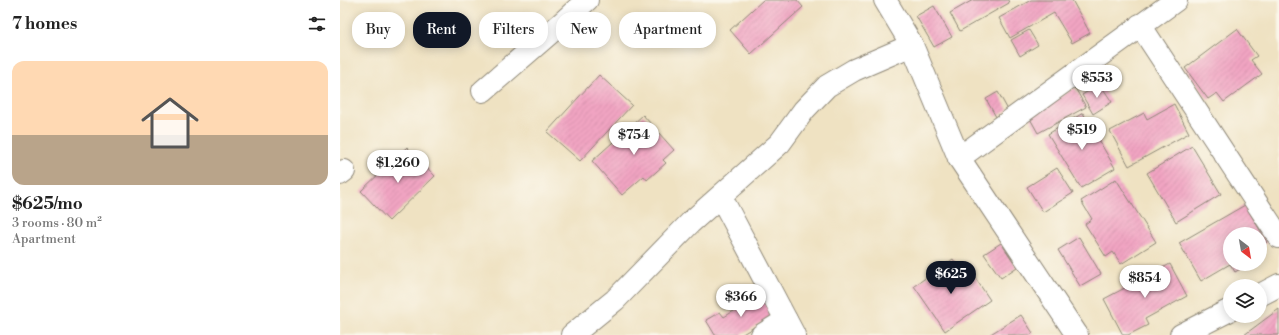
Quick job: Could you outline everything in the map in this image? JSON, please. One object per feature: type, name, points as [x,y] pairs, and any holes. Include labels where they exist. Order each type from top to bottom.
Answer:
[{"type":"street","points":[[483,91],[586,0]]},
{"type":"street","points":[[885,0],[912,44],[959,158],[1077,335]]},
{"type":"street","points":[[959,158],[1176,0]]},
{"type":"street","points":[[1140,25],[1279,237]]},
{"type":"street","points":[[572,335],[615,300],[690,223],[780,143],[804,110],[827,86],[854,70],[912,44]]},
{"type":"street","points":[[721,197],[790,328],[762,335]]},
{"type":"street","points":[[1267,291],[1279,285]]},
{"type":"street","points":[[1181,335],[1223,314]]},
{"type":"building","points":[[763,0],[797,0],[803,7],[751,54],[730,30]]},
{"type":"building","points":[[973,0],[1008,0],[1009,3],[960,31],[950,13]]},
{"type":"building","points":[[1031,0],[1072,0],[1090,33],[1072,43],[1054,13],[1010,38],[999,18]]},
{"type":"building","points":[[934,6],[952,37],[934,47],[916,16]]},
{"type":"building","points":[[1237,29],[1257,56],[1251,60],[1262,74],[1224,102],[1217,93],[1208,99],[1185,68]]},
{"type":"building","points":[[1029,30],[1038,45],[1020,56],[1011,40]]},
{"type":"building","points":[[599,75],[632,105],[580,161],[547,132]]},
{"type":"building","points":[[1100,84],[1112,102],[1093,114],[1082,95]]},
{"type":"building","points":[[1075,88],[1086,107],[1038,133],[1028,115]]},
{"type":"building","points":[[998,92],[1008,110],[996,117],[986,99]]},
{"type":"building","points":[[1174,104],[1189,133],[1129,166],[1110,131],[1144,113],[1147,119]]},
{"type":"building","points":[[1083,113],[1115,168],[1081,188],[1048,134]]},
{"type":"building","points":[[643,115],[674,150],[663,160],[666,163],[647,180],[644,176],[622,195],[592,161]]},
{"type":"building","points":[[1192,146],[1221,194],[1176,222],[1147,173]]},
{"type":"building","points":[[407,147],[435,176],[389,221],[361,191]]},
{"type":"building","points":[[1057,168],[1073,193],[1043,212],[1027,187]]},
{"type":"building","points":[[1116,179],[1156,242],[1121,264],[1113,252],[1106,257],[1085,224],[1092,219],[1081,201]]},
{"type":"building","points":[[1245,205],[1258,227],[1223,227],[1223,268],[1201,281],[1179,243]]},
{"type":"building","points":[[1079,237],[1101,274],[1080,286],[1058,250]]},
{"type":"building","points":[[1001,243],[1017,267],[1001,278],[984,254]]},
{"type":"building","points":[[953,259],[965,278],[972,273],[990,300],[945,331],[914,286]]},
{"type":"building","points":[[1170,264],[1187,296],[1145,319],[1148,325],[1128,335],[1123,335],[1104,299]]},
{"type":"building","points":[[762,294],[774,315],[741,335],[715,335],[706,320],[720,312],[724,317]]},
{"type":"building","points":[[1279,309],[1279,335],[1244,335],[1260,323],[1267,323],[1267,318]]},
{"type":"building","points":[[1021,315],[1033,333],[1030,335],[989,335]]}]
